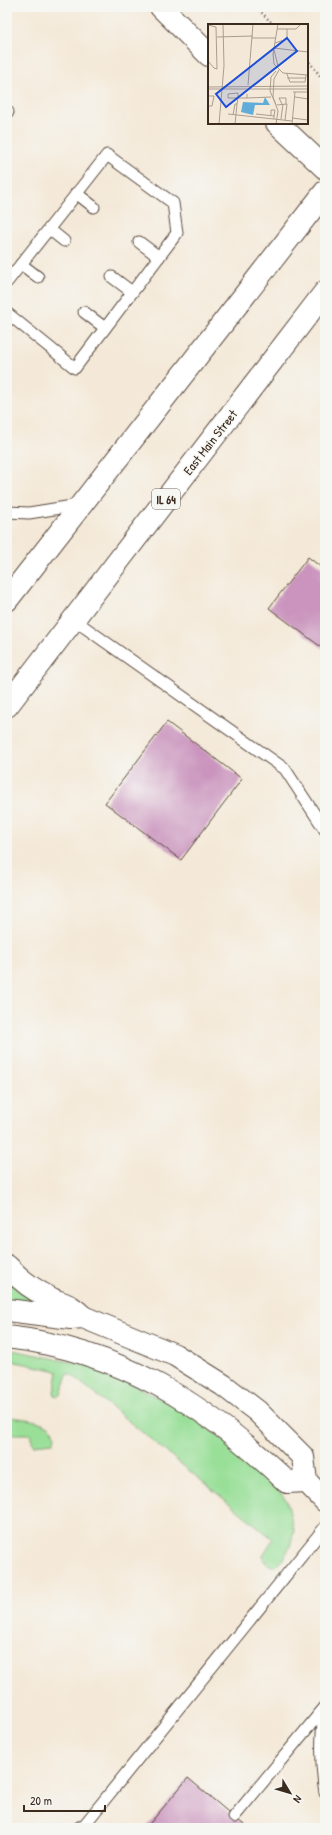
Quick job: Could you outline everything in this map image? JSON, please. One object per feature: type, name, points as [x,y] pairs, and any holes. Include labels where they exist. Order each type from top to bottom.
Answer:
[{"type":"main road","points":[[161,7],[208,54]]},
{"type":"main road","points":[[278,124],[325,168]]},
{"type":"main road","points":[[7,600],[325,192]]},
{"type":"main road","name":"East Main Street","points":[[7,706],[325,292]]},
{"type":"main road","points":[[7,1266],[30,1287],[52,1299],[73,1307],[83,1316],[175,1355],[223,1385],[257,1411],[303,1456],[306,1481],[325,1501]]},
{"type":"main road","points":[[7,1310],[71,1318],[83,1316]]},
{"type":"main road","points":[[7,1337],[32,1340],[73,1350],[116,1364],[153,1381],[206,1413],[261,1457],[287,1482],[306,1481]]},
{"type":"lane","points":[[7,282],[107,155],[173,203],[177,233],[75,368],[7,313]]},
{"type":"lane","points":[[76,193],[94,207]]},
{"type":"lane","points":[[49,229],[64,241]]},
{"type":"lane","points":[[139,242],[159,257]]},
{"type":"lane","points":[[21,264],[38,277]]},
{"type":"lane","points":[[112,277],[132,292]]},
{"type":"lane","points":[[84,312],[106,328]]},
{"type":"lane","points":[[7,512],[29,513],[82,505]]},
{"type":"lane","points":[[74,619],[285,769],[325,830]]},
{"type":"lane","points":[[78,1828],[85,1824],[325,1527]]},
{"type":"lane","points":[[325,1708],[323,1719],[322,1772],[325,1793]]},
{"type":"lane","points":[[234,1817],[325,1708]]},
{"type":"path","points":[[256,7],[273,24]]},
{"type":"path","points":[[308,60],[325,82]]},
{"type":"green space","points":[[7,1282],[46,1307],[7,1303]]},
{"type":"green space","points":[[7,1349],[100,1368],[173,1405],[212,1431],[248,1459],[276,1487],[287,1501],[294,1530],[290,1547],[283,1559],[276,1566],[271,1566],[264,1561],[263,1555],[273,1539],[72,1375],[67,1374],[61,1395],[55,1395],[54,1392],[58,1372],[7,1360]]},
{"type":"green space","points":[[10,1417],[33,1420],[48,1426],[53,1430],[55,1436],[53,1443],[33,1445],[30,1434],[10,1434],[7,1430],[7,1420]]},
{"type":"building","points":[[308,557],[325,570],[325,650],[269,608]]},
{"type":"building","points":[[167,722],[242,779],[181,860],[105,803]]},
{"type":"building","points":[[188,1778],[234,1817],[248,1828],[146,1828]]}]
